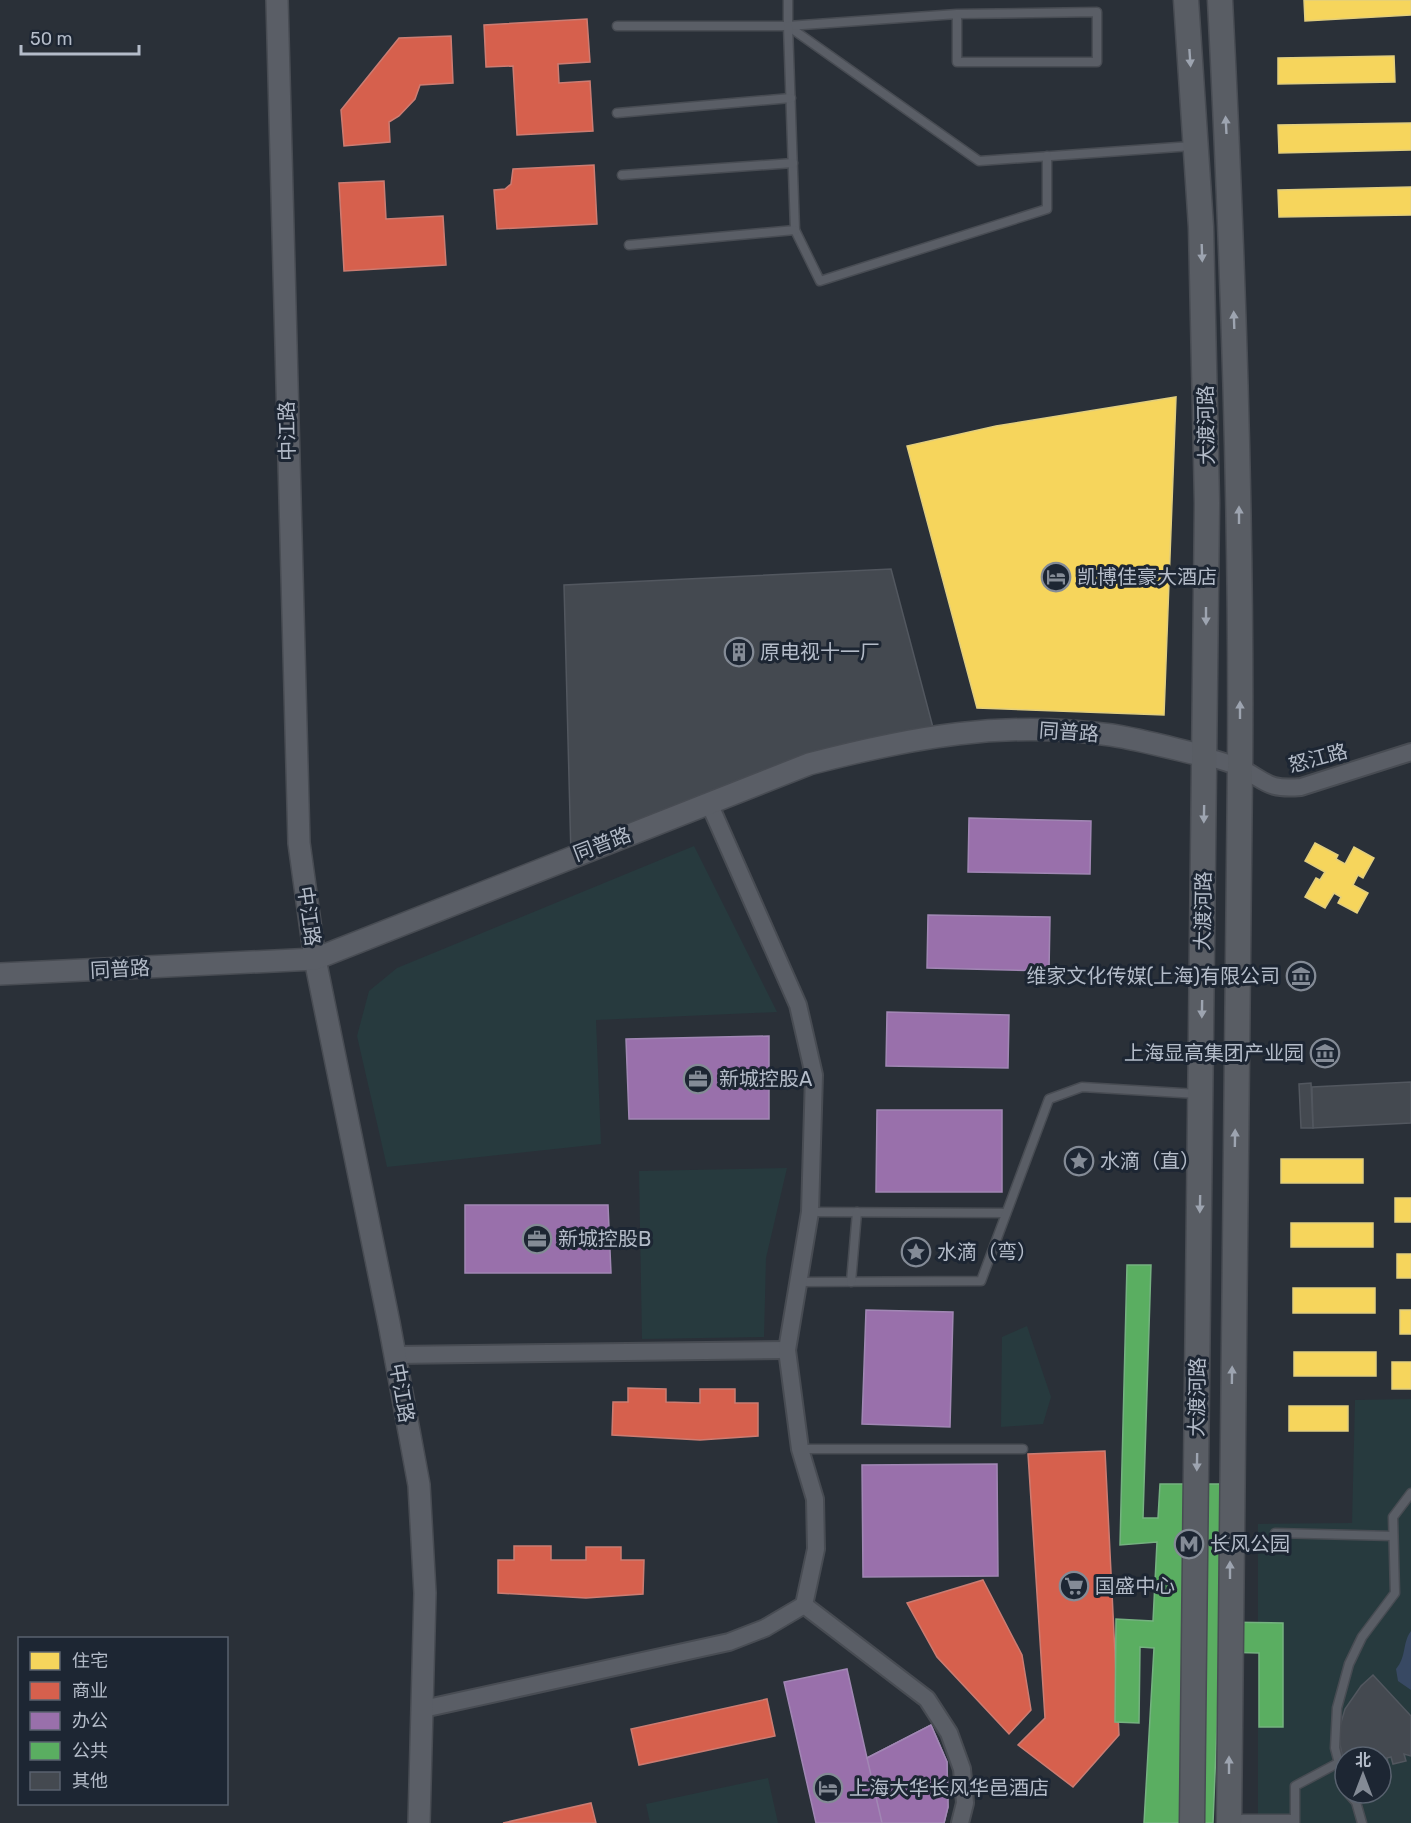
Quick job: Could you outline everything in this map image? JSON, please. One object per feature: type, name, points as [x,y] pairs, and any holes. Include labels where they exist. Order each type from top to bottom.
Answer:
[{"type":"main road","name":"大渡河路","points":[[1186,0],[1196,145],[1207,429],[1192,1823]]},
{"type":"main road","name":"大渡河路","points":[[1220,0],[1231,225],[1237,438],[1240,768],[1229,1821]]},
{"type":"street","name":"中江路","points":[[277,0],[299,843],[315,959],[419,1485],[425,1593],[419,1823]]},
{"type":"street","name":"同普路","points":[[0,975],[315,959],[809,765],[889,744],[966,732],[1024,729],[1112,735],[1205,756]]},
{"type":"street","name":"怒江路","points":[[1205,756],[1240,768],[1264,784],[1282,789],[1301,787],[1411,752]]},
{"type":"street","points":[[423,1709],[729,1642],[765,1628],[804,1605],[816,1549],[815,1499],[800,1449],[787,1350],[796,1282],[810,1212],[814,1075],[798,1005],[709,803]]},
{"type":"street","points":[[395,1355],[787,1350]]},
{"type":"street","points":[[804,1605],[927,1700],[949,1733],[962,1769],[965,1803],[960,1823]]},
{"type":"lane","points":[[788,0],[795,230],[820,281],[1047,209],[1047,156]]},
{"type":"lane","points":[[617,26],[788,26],[957,14],[1097,12],[1097,62],[957,62],[957,14]]},
{"type":"lane","points":[[788,26],[979,161],[1196,145]]},
{"type":"lane","points":[[617,112],[791,98]]},
{"type":"lane","points":[[622,175],[793,163]]},
{"type":"lane","points":[[629,245],[795,230]]},
{"type":"lane","points":[[796,1282],[981,1281],[1049,1099],[1082,1087],[1201,1095]]},
{"type":"lane","points":[[810,1212],[1006,1213]]},
{"type":"lane","points":[[851,1282],[857,1212]]},
{"type":"lane","points":[[800,1449],[1023,1449]]},
{"type":"lane","points":[[1335,1745],[1337,1708],[1349,1664],[1362,1637],[1395,1593],[1393,1517],[1411,1493]]},
{"type":"lane","points":[[1275,1533],[1394,1536]]},
{"type":"lane","points":[[1229,1821],[1295,1821],[1295,1786],[1333,1766]]},
{"type":"lane","points":[[1357,1805],[1362,1823]]},
{"type":"green space","points":[[694,846],[777,1012],[596,1020],[601,1144],[387,1167],[357,1036],[369,991],[397,968]]},
{"type":"green space","points":[[787,1168],[766,1258],[764,1337],[642,1339],[639,1171]]},
{"type":"green space","points":[[1027,1326],[1051,1397],[1043,1424],[1001,1427],[1002,1337]]},
{"type":"green space","name":"长风公园","points":[[1411,1399],[1411,1823],[1258,1823],[1258,1524],[1352,1523],[1355,1400]]},
{"type":"green space","points":[[768,1778],[778,1823],[650,1823],[646,1804]]},
{"type":"water","points":[[1411,1631],[1411,1690],[1398,1681],[1396,1669],[1402,1659],[1406,1640]]},
{"type":"building: 住宅","points":[[1304,0],[1411,0],[1411,15],[1305,21]]},
{"type":"building: 住宅","points":[[1394,56],[1395,82],[1278,84],[1278,58]]},
{"type":"building: 住宅","points":[[1411,123],[1411,150],[1279,153],[1278,125]]},
{"type":"building: 住宅","points":[[1411,187],[1411,215],[1279,217],[1278,190]]},
{"type":"building: 住宅","name":"凯博佳豪大酒店","points":[[1176,397],[1164,715],[977,708],[907,446],[996,426]]},
{"type":"building: 住宅","points":[[1315,843],[1338,855],[1336,859],[1345,864],[1354,847],[1374,858],[1363,878],[1358,875],[1353,885],[1368,893],[1357,913],[1338,903],[1341,897],[1334,893],[1325,908],[1305,897],[1316,878],[1320,880],[1325,872],[1305,861]]},
{"type":"building: 住宅","points":[[1281,1159],[1363,1159],[1363,1183],[1281,1183]]},
{"type":"building: 住宅","points":[[1395,1198],[1411,1198],[1411,1222],[1395,1222]]},
{"type":"building: 住宅","points":[[1291,1223],[1373,1223],[1373,1247],[1291,1247]]},
{"type":"building: 住宅","points":[[1397,1254],[1411,1254],[1411,1278],[1397,1278]]},
{"type":"building: 住宅","points":[[1293,1288],[1375,1288],[1375,1313],[1293,1313]]},
{"type":"building: 住宅","points":[[1400,1310],[1411,1310],[1411,1334],[1400,1334]]},
{"type":"building: 住宅","points":[[1294,1352],[1376,1352],[1376,1376],[1294,1376]]},
{"type":"building: 住宅","points":[[1392,1362],[1411,1362],[1411,1389],[1392,1389]]},
{"type":"building: 住宅","points":[[1289,1406],[1348,1406],[1348,1431],[1289,1431]]},
{"type":"building: 商业","points":[[587,19],[590,62],[558,64],[559,83],[590,81],[593,131],[517,135],[513,66],[486,67],[484,25]]},
{"type":"building: 商业","points":[[451,36],[453,83],[420,85],[415,99],[399,116],[389,122],[390,142],[344,146],[341,110],[399,38]]},
{"type":"building: 商业","points":[[594,165],[597,224],[497,229],[494,190],[505,189],[511,184],[513,169]]},
{"type":"building: 商业","points":[[384,181],[386,219],[443,216],[446,265],[344,271],[339,183]]},
{"type":"building: 商业","points":[[628,1388],[666,1389],[666,1402],[700,1403],[700,1389],[735,1389],[735,1403],[758,1403],[758,1436],[700,1440],[612,1435],[613,1402],[628,1402]]},
{"type":"building: 商业","name":"国盛中心","points":[[1105,1451],[1119,1735],[1073,1787],[1018,1745],[1045,1718],[1028,1454]]},
{"type":"building: 商业","points":[[514,1546],[551,1546],[551,1560],[586,1560],[586,1547],[621,1547],[621,1560],[644,1560],[643,1594],[586,1598],[498,1593],[498,1560],[514,1560]]},
{"type":"building: 商业","points":[[983,1580],[1022,1655],[1031,1710],[1009,1734],[937,1657],[907,1603]]},
{"type":"building: 商业","points":[[767,1699],[775,1736],[639,1765],[631,1729]]},
{"type":"building: 商业","points":[[591,1803],[596,1823],[503,1823]]},
{"type":"building: 办公","points":[[969,818],[1091,821],[1090,874],[968,872]]},
{"type":"building: 办公","points":[[928,915],[1050,917],[1049,971],[927,968]]},
{"type":"building: 办公","points":[[887,1012],[1009,1015],[1008,1068],[886,1066]]},
{"type":"building: 办公","name":"新城控股A","points":[[769,1036],[769,1119],[629,1119],[626,1039]]},
{"type":"building: 办公","points":[[877,1110],[1002,1110],[1002,1192],[876,1192]]},
{"type":"building: 办公","name":"新城控股B","points":[[465,1205],[608,1205],[611,1273],[465,1273]]},
{"type":"building: 办公","points":[[866,1310],[953,1312],[950,1427],[862,1424]]},
{"type":"building: 办公","points":[[997,1464],[998,1576],[863,1577],[862,1465]]},
{"type":"building: 办公","points":[[847,1669],[867,1758],[931,1725],[947,1762],[948,1807],[944,1823],[816,1823],[784,1682]]},
{"type":"building: 办公","points":[[931,1725],[947,1762],[948,1807],[944,1823],[882,1823],[867,1758]]},
{"type":"building: 公共","name":"长风公园","points":[[1127,1265],[1151,1265],[1143,1518],[1158,1518],[1160,1484],[1221,1484],[1220,1622],[1283,1623],[1283,1727],[1259,1727],[1259,1653],[1220,1652],[1213,1823],[1144,1823],[1154,1648],[1140,1647],[1139,1723],[1115,1722],[1116,1619],[1153,1621],[1157,1542],[1120,1545]]},
{"type":"building: 其他","name":"原电视十一厂","points":[[891,569],[935,735],[809,764],[571,856],[564,585]]},
{"type":"building: 其他","points":[[1411,1082],[1411,1123],[1313,1128],[1312,1087]]},
{"type":"building: 其他","points":[[1311,1083],[1313,1128],[1301,1128],[1299,1084]]},
{"type":"building: 其他","points":[[1373,1675],[1411,1716],[1411,1756],[1404,1754],[1406,1761],[1393,1764],[1393,1745],[1340,1745],[1340,1726],[1345,1709],[1361,1686]]},
{"type":"place","name":"凯博佳豪大酒店","points":[[1056,577]]},
{"type":"place","name":"原电视十一厂","points":[[739,652]]},
{"type":"place","name":"维家文化传媒(上海)有限公司","points":[[1301,976]]},
{"type":"place","name":"上海显高集团产业园","points":[[1325,1053]]},
{"type":"place","name":"新城控股A","points":[[698,1079]]},
{"type":"place","name":"水滴（直）","points":[[1079,1161]]},
{"type":"place","name":"新城控股B","points":[[537,1239]]},
{"type":"place","name":"水滴（弯）","points":[[916,1252]]},
{"type":"place","name":"长风公园","points":[[1189,1544]]},
{"type":"place","name":"国盛中心","points":[[1074,1586]]},
{"type":"place","name":"上海大华长风华邑酒店","points":[[828,1788]]}]
